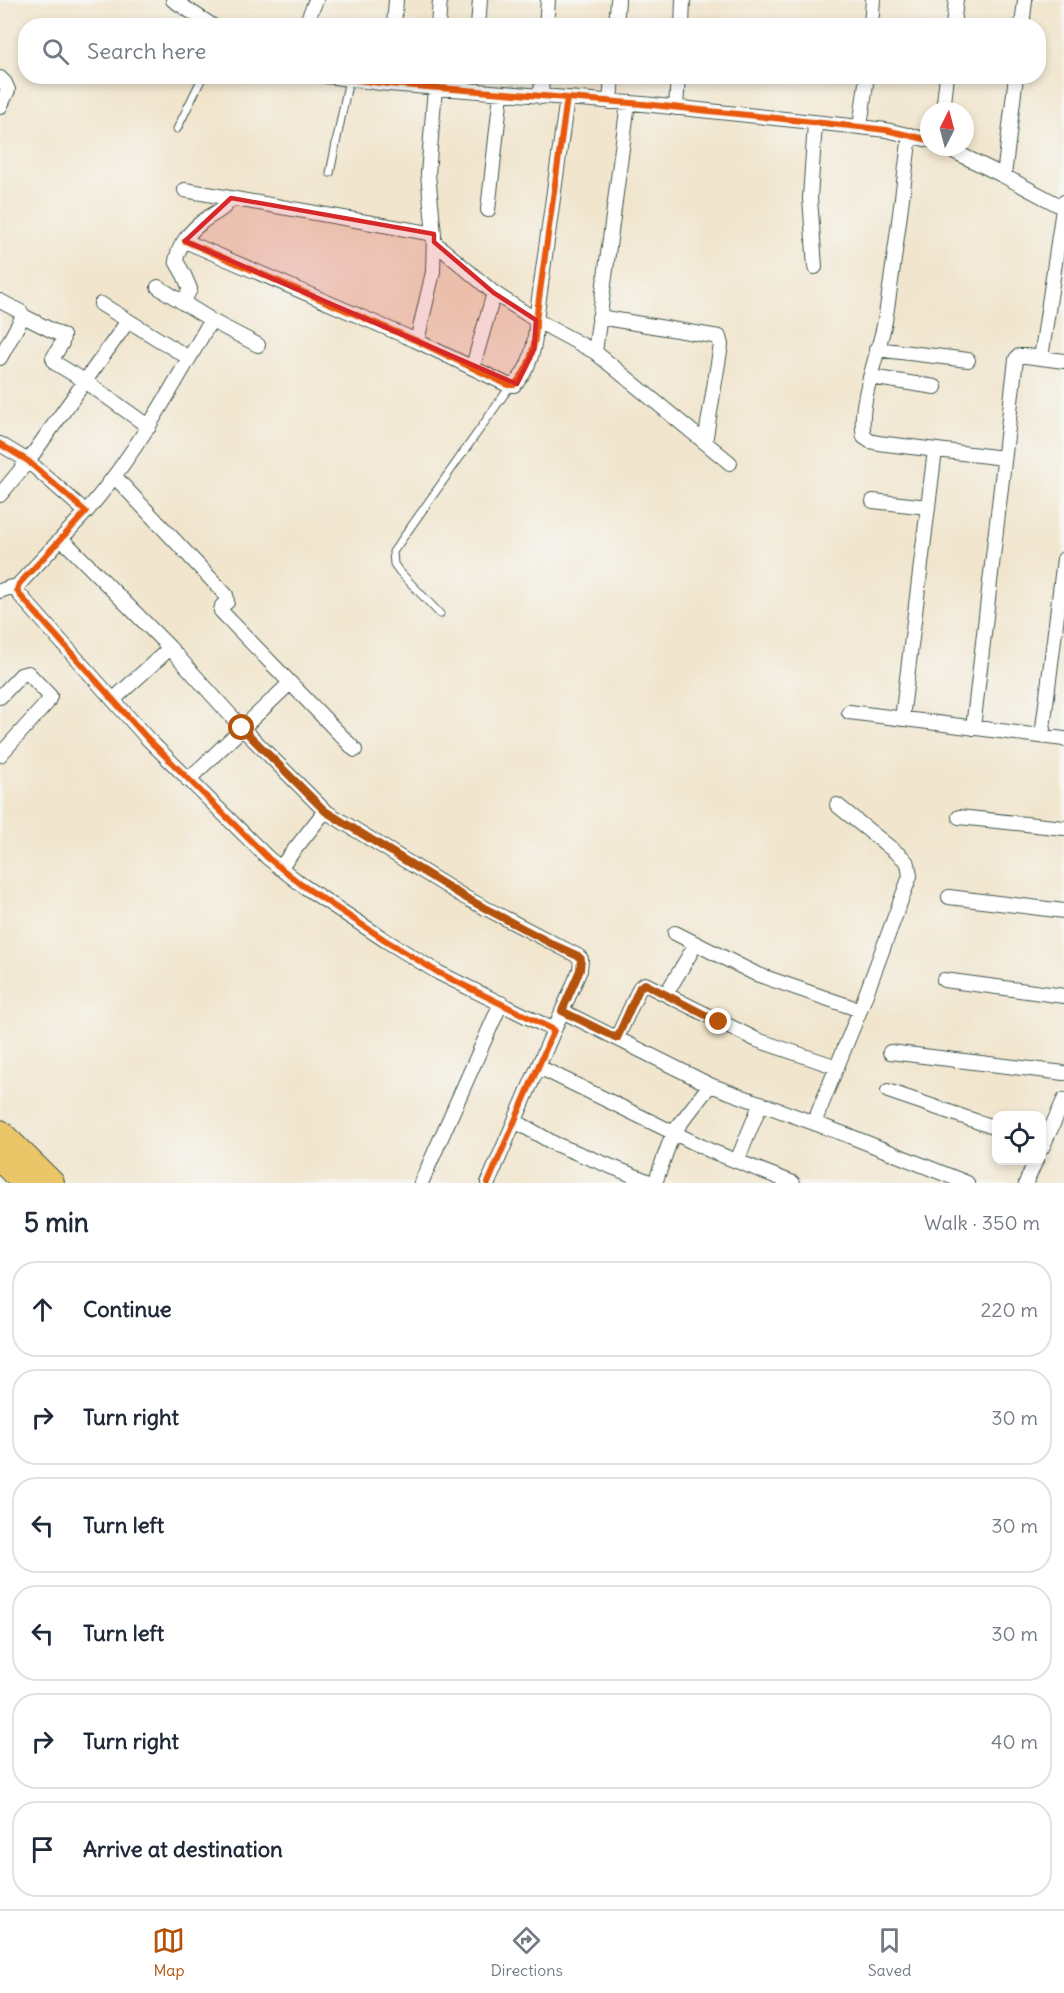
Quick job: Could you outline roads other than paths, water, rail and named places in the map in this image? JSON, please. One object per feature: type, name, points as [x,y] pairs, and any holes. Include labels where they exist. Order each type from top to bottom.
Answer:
[{"type":"highway","points":[[0,1133],[51,1183]]},
{"type":"highway","points":[[0,1158],[25,1183]]},
{"type":"street","points":[[173,0],[200,18]]},
{"type":"street","points":[[191,12],[199,0]]},
{"type":"street","points":[[308,18],[316,0]]},
{"type":"street","points":[[395,18],[396,0]]},
{"type":"street","points":[[439,18],[440,0]]},
{"type":"street","points":[[479,18],[480,0]]},
{"type":"street","points":[[547,18],[548,0]]},
{"type":"street","points":[[617,18],[618,0]]},
{"type":"street","points":[[682,18],[683,0]]},
{"type":"street","points":[[872,18],[873,0]]},
{"type":"street","points":[[954,18],[956,0]]},
{"type":"street","points":[[1023,18],[1025,0]]},
{"type":"street","points":[[0,78],[5,82],[8,90],[0,107]]},
{"type":"street","points":[[417,341],[433,272],[434,238],[428,174],[435,84]]},
{"type":"street","points":[[443,84],[473,91],[501,94],[628,103],[860,127],[920,138]]},
{"type":"street","points":[[473,84],[473,91]]},
{"type":"street","points":[[541,97],[542,84]]},
{"type":"street","points":[[610,102],[611,84]]},
{"type":"street","points":[[676,108],[678,84]]},
{"type":"street","points":[[860,127],[866,84]]},
{"type":"street","points":[[944,102],[946,84]]},
{"type":"street","points":[[1004,176],[1015,84]]},
{"type":"street","points":[[488,210],[501,94]]},
{"type":"street","points":[[185,241],[417,341],[511,385],[517,384],[534,349],[567,98]]},
{"type":"street","points":[[595,352],[628,103]]},
{"type":"street","points":[[815,123],[810,198],[815,267]]},
{"type":"street","points":[[910,135],[884,322],[870,377],[862,429],[864,437],[878,443],[1004,458]]},
{"type":"street","points":[[963,156],[1064,208]]},
{"type":"street","points":[[185,190],[434,238],[494,293],[536,320],[595,352],[730,463]]},
{"type":"street","points":[[183,303],[189,289],[176,261],[177,255],[185,241],[203,220],[227,206],[231,198]]},
{"type":"street","points":[[1041,358],[1064,202]]},
{"type":"street","points":[[158,287],[210,320],[258,345]]},
{"type":"street","points":[[473,366],[494,293]]},
{"type":"street","points":[[0,301],[63,336],[53,361],[149,427]]},
{"type":"street","points":[[101,304],[189,358]]},
{"type":"street","points":[[0,357],[24,316]]},
{"type":"street","points":[[599,317],[719,337],[721,345],[705,442]]},
{"type":"street","points":[[17,590],[19,584],[62,539],[115,477],[149,427],[210,320]]},
{"type":"street","points":[[0,495],[28,461],[128,321]]},
{"type":"street","points":[[876,349],[968,360]]},
{"type":"street","points":[[973,728],[1016,359],[1019,356],[1064,361]]},
{"type":"street","points":[[870,377],[935,387]]},
{"type":"street","points":[[0,444],[28,461],[86,512]]},
{"type":"street","points":[[902,719],[935,450]]},
{"type":"street","points":[[115,477],[226,595],[226,602],[221,611],[355,750]]},
{"type":"street","points":[[873,501],[928,507]]},
{"type":"street","points":[[62,539],[170,648],[242,728],[325,811],[466,898],[581,959],[580,970],[490,1183]]},
{"type":"street","points":[[1042,736],[1064,559]]},
{"type":"street","points":[[0,591],[11,587],[17,590],[113,700],[188,780],[280,868],[385,940],[439,973],[554,1030]]},
{"type":"street","points":[[113,700],[170,648]]},
{"type":"street","points":[[0,697],[21,675],[28,673],[50,696],[47,703],[0,755]]},
{"type":"street","points":[[188,780],[290,684]]},
{"type":"street","points":[[849,712],[1064,739]]},
{"type":"street","points":[[814,1123],[860,1010],[910,876],[910,870],[903,858],[837,805]]},
{"type":"street","points":[[280,868],[325,811]]},
{"type":"street","points":[[959,817],[1064,828]]},
{"type":"street","points":[[949,897],[1064,911]]},
{"type":"street","points":[[675,933],[756,974],[860,1010]]},
{"type":"street","points":[[666,994],[696,944]]},
{"type":"street","points":[[944,980],[1064,996]]},
{"type":"street","points":[[617,1038],[643,984],[757,1040],[837,1068]]},
{"type":"street","points":[[421,1183],[501,1003]]},
{"type":"street","points":[[562,1011],[710,1085],[930,1167],[966,1183]]},
{"type":"street","points":[[890,1052],[1064,1073]]},
{"type":"street","points":[[539,1067],[673,1133],[793,1183]]},
{"type":"street","points":[[515,1121],[555,1144],[654,1183],[673,1133],[710,1085]]},
{"type":"street","points":[[888,1091],[992,1127]]},
{"type":"street","points":[[1046,1137],[1064,1100]]},
{"type":"street","points":[[737,1161],[761,1103]]},
{"type":"street","points":[[1026,1183],[1034,1165]]},
{"type":"lane","points":[[177,129],[199,84]]},
{"type":"lane","points":[[330,173],[348,84]]},
{"type":"lane","points":[[440,614],[399,571],[394,564],[393,552],[511,385]]}]
